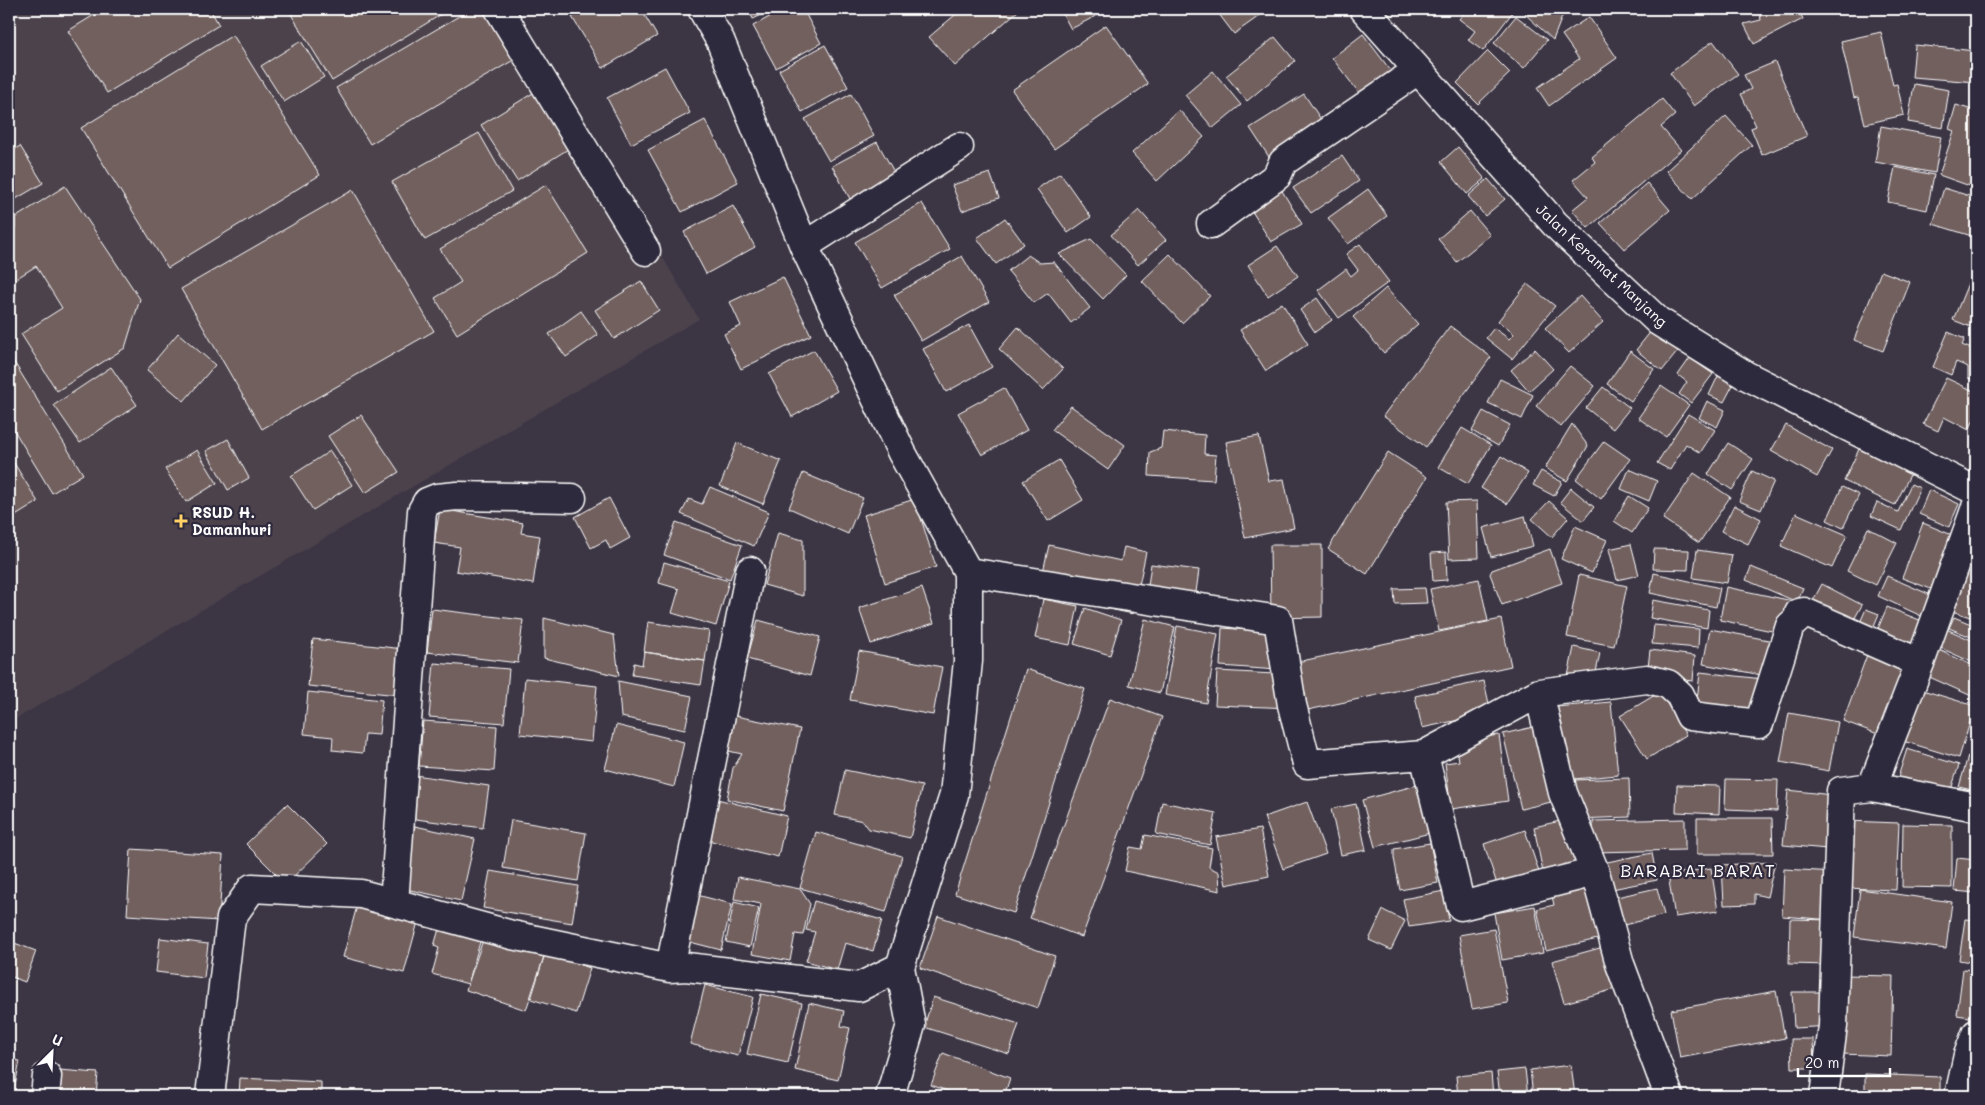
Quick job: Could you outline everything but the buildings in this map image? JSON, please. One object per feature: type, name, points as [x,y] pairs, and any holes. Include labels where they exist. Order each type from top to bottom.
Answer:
[{"type":"street","points":[[499,9],[646,251]]},
{"type":"street","points":[[702,9],[720,40],[804,246],[902,453],[968,572],[968,661],[954,795],[900,966],[911,1025],[890,1096]]},
{"type":"street","name":"Jalan Keramat Manjang","points":[[1364,9],[1555,224],[1658,321],[1745,375],[1976,491]]},
{"type":"street","points":[[1210,224],[1277,176],[1284,162],[1418,70]]},
{"type":"street","points":[[804,246],[959,147]]},
{"type":"street","points":[[394,903],[422,511],[427,502],[437,498],[457,496],[572,498]]},
{"type":"street","points":[[1872,787],[1920,663],[1976,507]]},
{"type":"street","points":[[670,968],[750,571]]},
{"type":"street","points":[[968,572],[1278,620],[1292,705],[1307,764],[1424,755],[1539,693],[1646,679],[1668,684],[1680,695],[1690,716],[1759,724],[1790,626],[1799,618],[1799,613],[1804,612],[1920,663]]},
{"type":"street","points":[[1539,693],[1563,793],[1595,872],[1620,964],[1669,1096]]},
{"type":"street","points":[[1424,755],[1460,906],[1595,872]]},
{"type":"street","points":[[1824,1096],[1832,1026],[1841,791],[1872,787],[1976,807]]},
{"type":"street","points":[[210,1096],[231,918],[252,888],[361,894],[512,935],[670,968],[686,967],[859,987],[900,966]]},
{"type":"street","points":[[1958,1096],[1968,1055],[1976,1034]]},
{"type":"shaded area","name":"RSUD H. Damanhuri","points":[[9,9],[517,9],[699,319],[9,723]]},
{"type":"place","name":"RSUD H. Damanhuri","points":[[181,521]]},
{"type":"district","name":"BARABAI BARAT","points":[[1698,870]]}]
